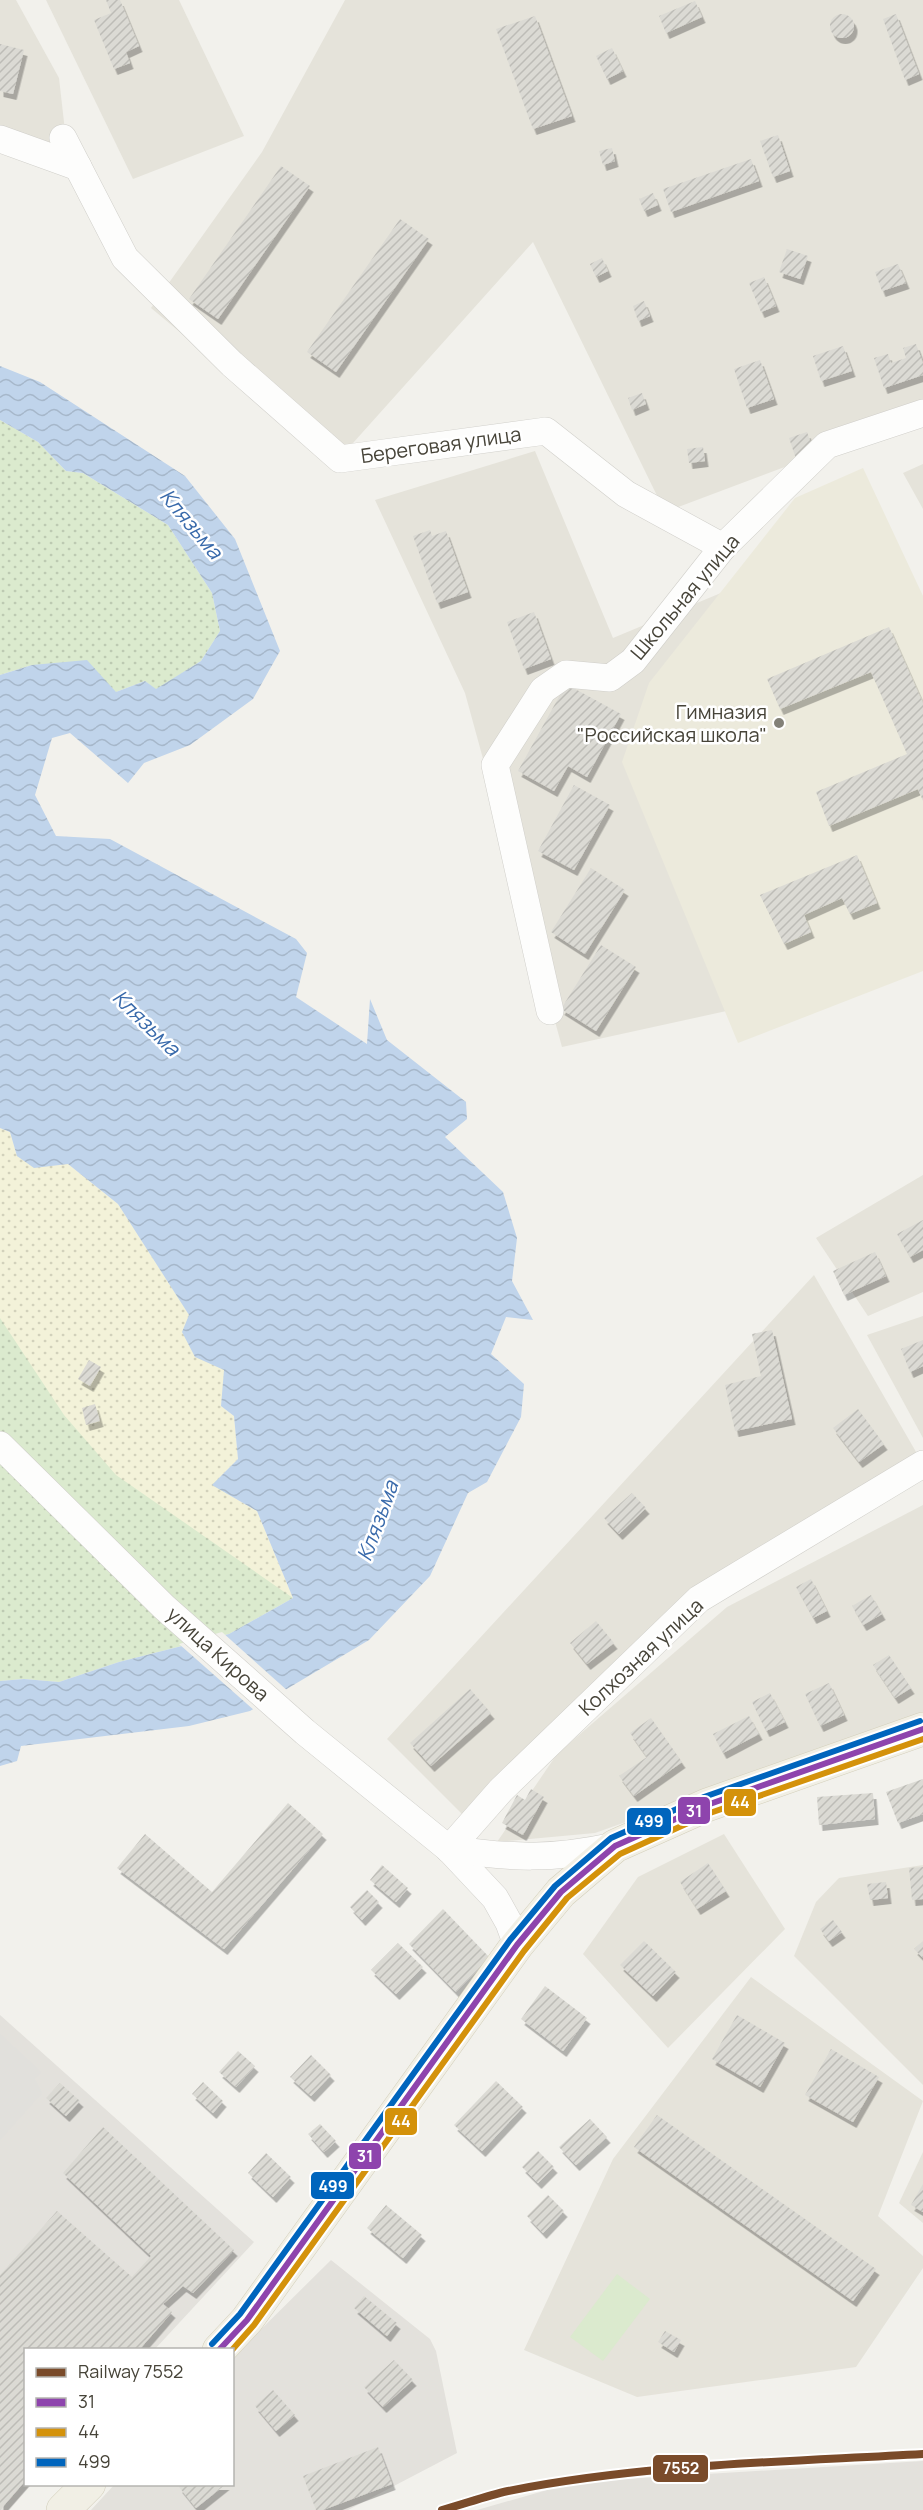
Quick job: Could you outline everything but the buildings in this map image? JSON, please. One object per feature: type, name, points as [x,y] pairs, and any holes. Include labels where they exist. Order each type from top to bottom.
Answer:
[{"type":"main road","points":[[220,2348],[247,2320],[517,1945],[561,1892],[615,1846],[707,1805],[923,1729]]},
{"type":"main road","points":[[63,2510],[87,2486]]},
{"type":"street","name":"Береговая улица","points":[[63,138],[125,258],[232,364],[340,459],[546,431],[626,494],[723,547]]},
{"type":"street","points":[[0,139],[78,166]]},
{"type":"street","name":"Школьная улица","points":[[550,1011],[495,765],[543,690],[566,674],[610,678],[633,661],[723,547],[827,445],[923,413]]},
{"type":"street","name":"улица Кирова","points":[[0,1445],[164,1607],[305,1732],[449,1849],[495,1898],[509,1923],[517,1945]]},
{"type":"street","name":"Колхозная улица","points":[[449,1849],[501,1790],[699,1599],[923,1464]]},
{"type":"street","points":[[449,1849],[506,1857],[546,1857],[615,1846]]},
{"type":"shaded area","points":[[0,0],[16,0],[59,78],[70,175],[0,145]]},
{"type":"shaded area","points":[[46,0],[179,0],[244,136],[133,179]]},
{"type":"shaded area","points":[[345,0],[923,0],[923,415],[665,512],[533,242],[336,462],[151,308],[262,152]]},
{"type":"shaded area","points":[[0,420],[38,442],[66,471],[83,473],[168,525],[212,593],[220,631],[201,661],[156,690],[145,681],[116,692],[32,665],[0,675]]},
{"type":"shaded area","points":[[535,451],[613,638],[879,527],[923,968],[562,1047],[465,693],[375,500]]},
{"type":"shaded area","points":[[923,464],[923,509],[903,473]]},
{"type":"shaded area","name":"Гимназия \"Российская школа\"","points":[[863,468],[923,596],[923,971],[738,1043],[622,762],[649,683],[795,498]]},
{"type":"shaded area","points":[[0,1128],[293,1598],[229,1634],[119,1662],[59,1682],[24,1679],[0,1681]]},
{"type":"shaded area","points":[[923,1175],[923,1292],[868,1316],[816,1238]]},
{"type":"shaded area","points":[[814,1275],[923,1464],[717,1590],[476,1828],[387,1739]]},
{"type":"shaded area","points":[[923,1316],[923,1438],[867,1335]]},
{"type":"shaded area","points":[[923,1505],[923,1716],[595,1833],[497,1842],[557,1754],[727,1607]]},
{"type":"shaded area","points":[[724,1834],[785,1929],[668,2048],[583,1954],[638,1877]]},
{"type":"shaded area","points":[[923,1865],[923,2085],[794,1956],[816,1902],[839,1878]]},
{"type":"shaded area","points":[[751,1977],[923,2101],[878,2216],[923,2256],[923,2268],[856,2367],[637,2397],[524,2350],[613,2159]]},
{"type":"shaded area","points":[[0,2015],[254,2242],[156,2348],[24,2348],[24,2486],[30,2486],[8,2510],[0,2510]]},
{"type":"shaded area","points":[[0,2034],[41,2072],[35,2079],[42,2093],[0,2140]]},
{"type":"shaded area","points":[[923,2152],[923,2223],[899,2203]]},
{"type":"shaded area","points":[[331,2260],[430,2339],[436,2351],[457,2453],[348,2510],[91,2510],[113,2486],[234,2486],[234,2356]]},
{"type":"shaded area","points":[[617,2274],[650,2299],[603,2361],[570,2337]]},
{"type":"shaded area","points":[[923,2461],[923,2510],[477,2510],[575,2482]]},
{"type":"sand","points":[[0,1128],[10,1132],[17,1156],[34,1167],[68,1164],[118,1204],[225,1370],[221,1406],[234,1416],[238,1459],[212,1485],[257,1511],[293,1598],[116,1475],[64,1415],[0,1318]]},
{"type":"water","name":"Клязьма","points":[[0,366],[40,382],[185,476],[235,539],[280,651],[253,699],[190,745],[144,763],[128,783],[70,733],[52,738],[35,795],[56,836],[110,839],[296,939],[307,953],[296,997],[367,1044],[370,999],[387,1040],[466,1102],[467,1119],[445,1137],[503,1192],[517,1238],[512,1281],[533,1320],[506,1317],[491,1354],[524,1384],[521,1417],[487,1482],[468,1493],[430,1576],[369,1640],[250,1711],[189,1726],[21,1746],[17,1761],[0,1766],[0,1681],[24,1679],[59,1682],[119,1662],[229,1634],[293,1598],[257,1511],[212,1485],[238,1459],[234,1416],[221,1406],[224,1370],[195,1357],[182,1332],[189,1315],[118,1204],[68,1164],[34,1168],[17,1156],[10,1132],[0,1128],[0,675],[32,665],[87,660],[116,692],[145,681],[156,689],[201,661],[220,631],[212,593],[168,525],[83,473],[66,471],[38,442],[0,420]]},
{"type":"pier","points":[[222,1632],[289,1692],[255,1711],[179,1644]]},
{"type":"rail line","name":"7552","points":[[442,2510],[508,2491],[611,2475],[715,2465],[923,2454]]},
{"type":"transit line","name":"499","points":[[212,2344],[240,2314],[510,1940],[555,1886],[611,1838],[704,1797],[920,1721]]},
{"type":"transit line","name":"31","points":[[221,2348],[247,2320],[517,1945],[561,1892],[615,1846],[707,1805],[923,1729]]},
{"type":"transit line","name":"44","points":[[234,2348],[254,2325],[524,1951],[567,1898],[620,1854],[710,1813],[923,1739]]},
{"type":"place","name":"Гимназия \"Российская школа\"","points":[[779,723]]}]
